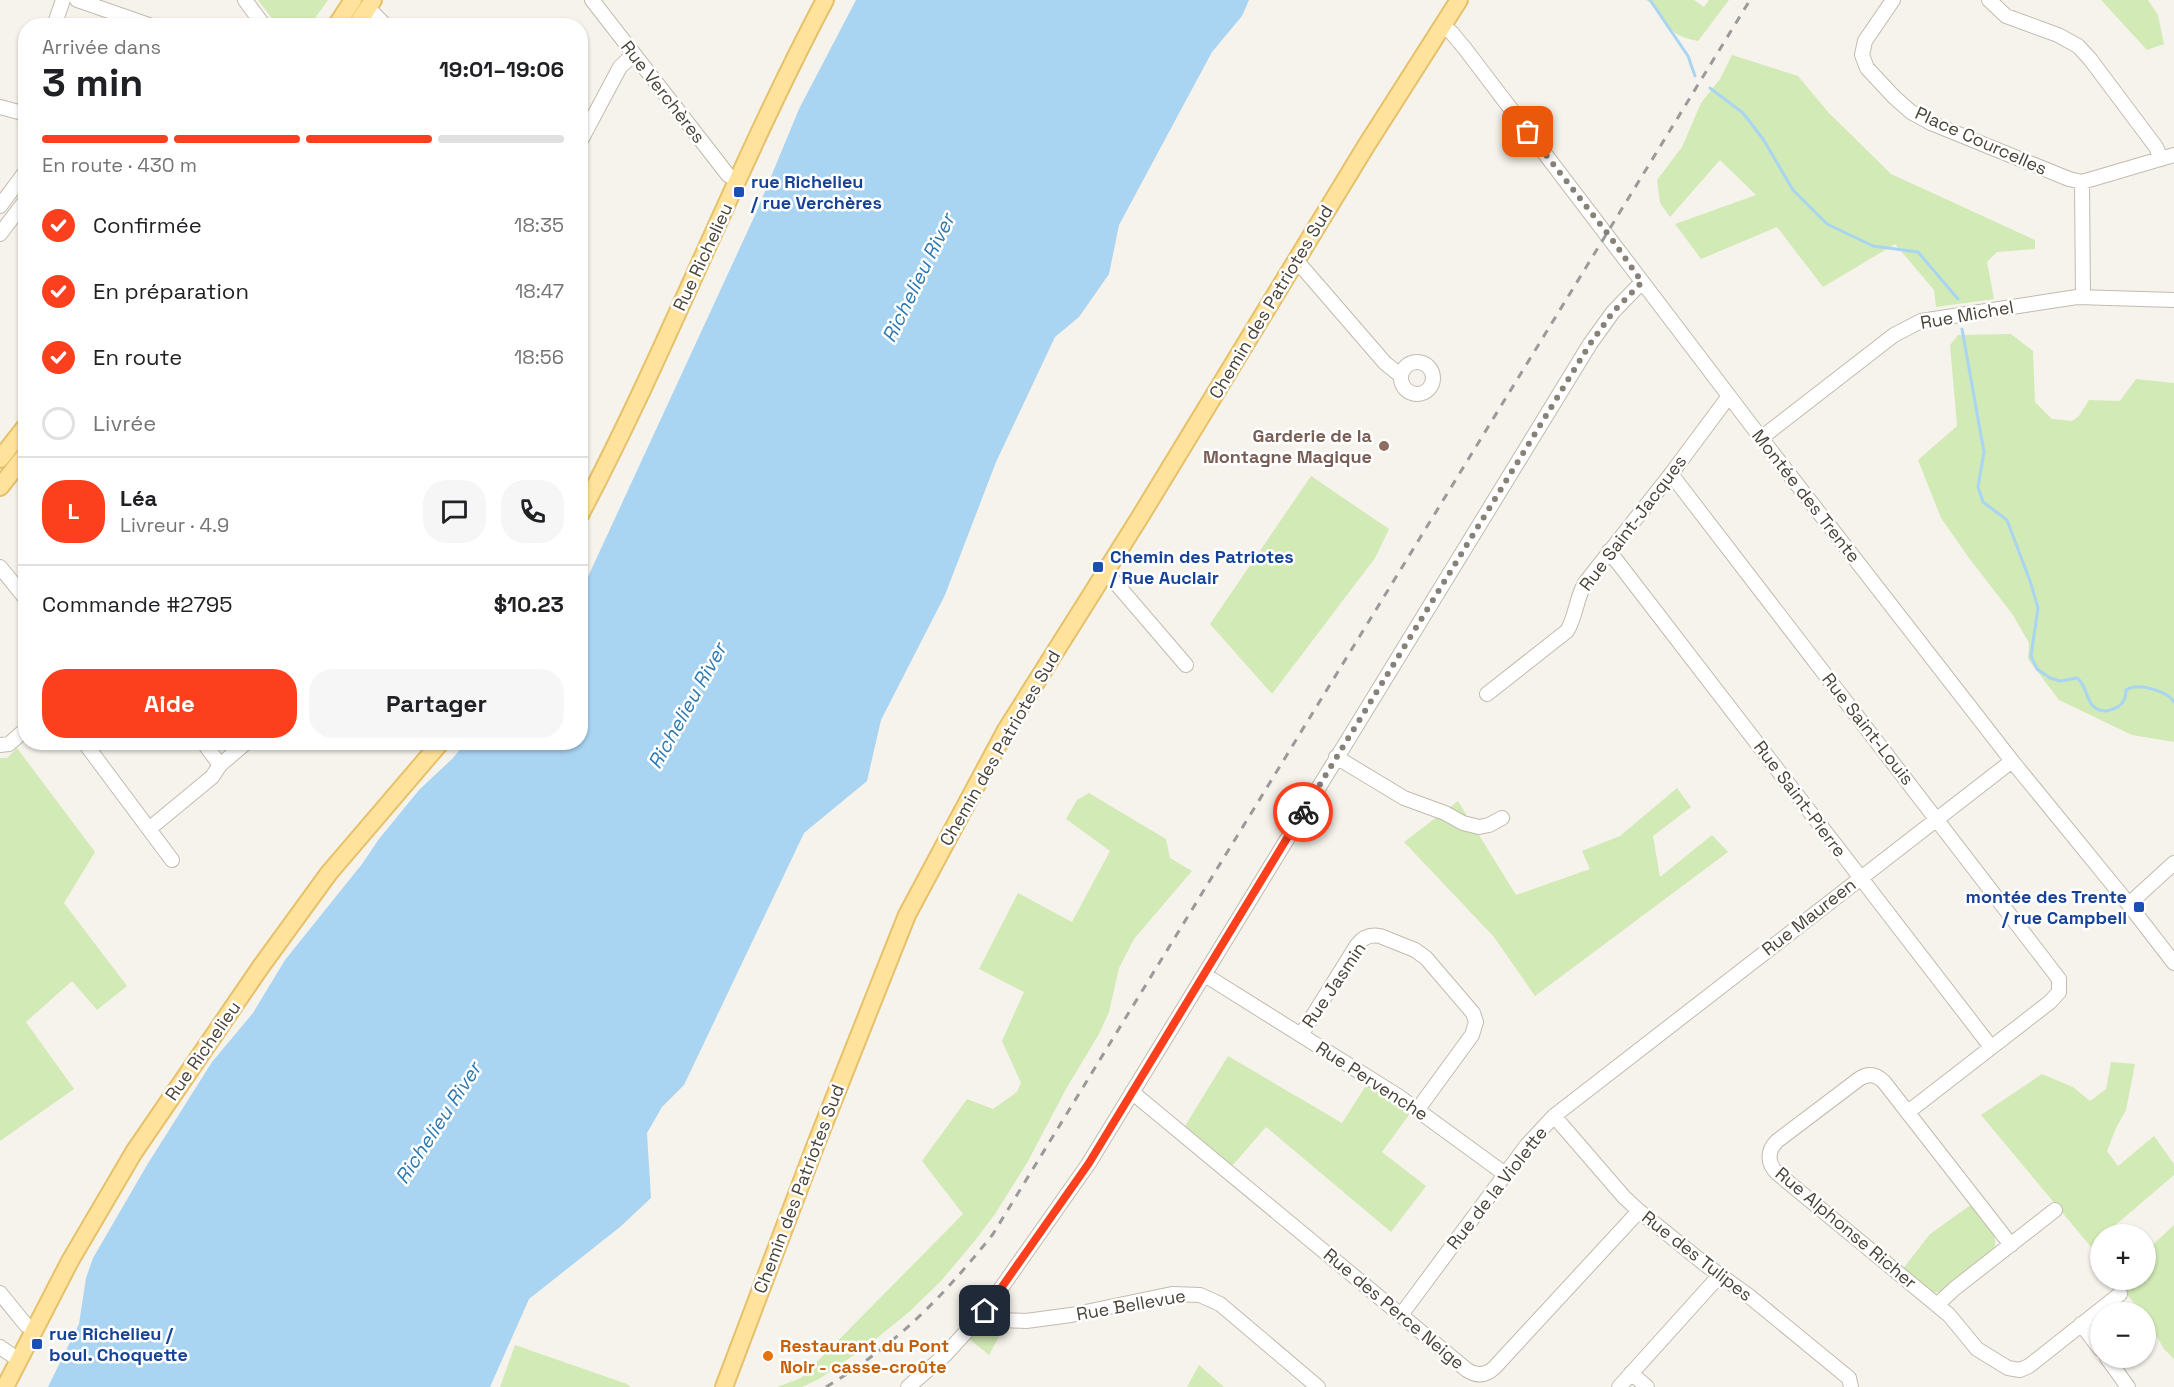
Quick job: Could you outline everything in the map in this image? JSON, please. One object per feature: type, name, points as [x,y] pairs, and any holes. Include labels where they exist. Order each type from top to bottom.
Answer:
[{"type":"main road","name":"Rue Richelieu","points":[[588,499],[616,444],[790,69],[825,0]]},
{"type":"main road","name":"Chemin des Patriotes Sud","points":[[723,1387],[816,1144],[914,901],[1006,730],[1459,0]]},
{"type":"main road","points":[[346,18],[365,3]]},
{"type":"main road","points":[[359,18],[365,3]]},
{"type":"main road","points":[[0,459],[18,436]]},
{"type":"main road","points":[[0,487],[18,464]]},
{"type":"main road","name":"Rue Richelieu","points":[[5,1387],[34,1329],[116,1180],[204,1050],[329,873],[429,750]]},
{"type":"street","points":[[57,18],[63,0]]},
{"type":"street","points":[[78,0],[129,18]]},
{"type":"street","points":[[244,0],[256,18]]},
{"type":"street","name":"Rue Verchères","points":[[592,0],[728,175],[738,180]]},
{"type":"street","name":"Place Courcelles","points":[[1893,0],[1865,41],[1862,55],[1867,68],[1894,97],[1911,112],[1931,123],[2069,179],[2082,182]]},
{"type":"street","points":[[1989,0],[2006,16],[2063,37],[2083,50],[2156,147],[2167,157]]},
{"type":"street","points":[[365,3],[379,18]]},
{"type":"street","name":"Montée des Trente","points":[[1442,25],[1452,33],[1473,58],[1761,438],[2012,761],[2129,904],[2174,963]]},
{"type":"street","points":[[588,127],[620,67],[634,54]]},
{"type":"street","points":[[0,106],[18,111]]},
{"type":"street","points":[[2083,296],[2082,182],[2167,157]]},
{"type":"street","points":[[0,206],[18,182]]},
{"type":"street","points":[[0,234],[18,210]]},
{"type":"street","points":[[1296,260],[1385,363],[1400,375]]},
{"type":"street","points":[[918,1384],[985,1311],[1082,1172],[1133,1093],[1590,344],[1613,312],[1642,282]]},
{"type":"street","name":"Rue Michel","points":[[1761,438],[1894,335],[1914,324],[1940,317],[2083,296],[2174,300]]},
{"type":"street","name":"Rue Saint-Jacques","points":[[1487,694],[1567,631],[1581,590],[1729,396]]},
{"type":"street","name":"Rue Saint-Louis","points":[[1671,474],[2059,979],[2061,986],[2058,994],[1991,1047]]},
{"type":"street","name":"Rue Saint-Pierre","points":[[1609,551],[1991,1047]]},
{"type":"street","points":[[0,567],[18,589]]},
{"type":"street","points":[[1104,574],[1114,581],[1186,665]]},
{"type":"street","points":[[3,745],[18,735]]},
{"type":"street","points":[[90,750],[172,861]]},
{"type":"street","points":[[209,750],[220,765]]},
{"type":"street","points":[[149,829],[212,777],[220,765],[238,750]]},
{"type":"street","points":[[1336,758],[1404,798],[1445,813],[1463,824],[1479,827],[1490,825],[1502,818]]},
{"type":"street","name":"Rue Maureen","points":[[1607,1073],[2012,761]]},
{"type":"street","points":[[2129,904],[2174,863]]},
{"type":"street","name":"Rue Jasmin","points":[[1301,1035],[1357,945],[1364,938],[1373,935],[1380,936],[1419,952],[1471,1010],[1476,1022],[1472,1035],[1418,1109]]},
{"type":"street","name":"Rue Pervenche","points":[[1205,975],[1418,1109],[1505,1174]]},
{"type":"street","points":[[1908,1112],[1991,1047]]},
{"type":"street","name":"Rue de la Violette","points":[[1401,1315],[1532,1138],[1554,1116],[1607,1073]]},
{"type":"street","name":"Rue Alphonse Richer","points":[[2011,1245],[1908,1112],[1882,1080],[1874,1075],[1865,1076],[1777,1141],[1771,1149],[1769,1158],[1777,1173],[1953,1319],[1977,1348],[2004,1366],[2014,1370],[2029,1366],[2120,1294]]},
{"type":"street","name":"Rue des Perce Neige","points":[[1133,1093],[1467,1370],[1476,1374],[1486,1374],[1494,1368],[1639,1211]]},
{"type":"street","name":"Rue des Tulipes","points":[[1554,1116],[1624,1197],[1639,1211],[1749,1296],[1844,1374],[1851,1386]]},
{"type":"street","points":[[1936,1305],[2055,1210]]},
{"type":"street","points":[[1618,1387],[1720,1275]]},
{"type":"street","points":[[0,1293],[26,1324],[34,1329]]},
{"type":"street","name":"Rue Bellevue","points":[[985,1311],[996,1318],[1026,1322],[1071,1316],[1172,1294],[1200,1295],[1220,1304],[1318,1387]]},
{"type":"street","points":[[2081,1324],[2090,1336]]},
{"type":"street","points":[[0,1347],[19,1360]]},
{"type":"street","points":[[2114,1368],[2128,1387]]},
{"type":"street","points":[[1631,1373],[1647,1387]]},
{"type":"green space","points":[[258,0],[328,0],[315,18],[272,18]]},
{"type":"green space","points":[[1646,0],[1694,0],[1704,7],[1709,0],[1729,0],[1698,41],[1675,32],[1657,9]]},
{"type":"green space","points":[[2101,0],[2148,0],[2158,15],[2164,44],[2147,50]]},
{"type":"green space","points":[[1732,55],[1798,76],[1828,112],[1891,174],[2035,240],[2035,249],[1997,252],[1987,262],[1994,299],[1936,307],[1934,290],[1895,244],[1823,287],[1777,227],[1701,259],[1675,224],[1756,195],[1720,160],[1670,217],[1660,203],[1657,180],[1682,147],[1701,103],[1720,79]]},
{"type":"green space","points":[[2011,334],[2033,351],[2035,402],[2052,419],[2072,421],[2079,416],[2089,400],[2120,401],[2136,379],[2174,383],[2174,742],[2132,735],[2059,700],[2028,659],[2029,643],[2013,615],[1941,518],[1918,460],[1957,426],[1950,345],[1958,335]]},
{"type":"green space","points":[[1311,476],[1389,529],[1375,558],[1272,694],[1210,624]]},
{"type":"green space","points":[[17,748],[95,852],[64,903],[127,986],[97,1010],[72,981],[26,1022],[74,1089],[0,1141],[0,758],[7,758]]},
{"type":"green space","points":[[1677,788],[1691,807],[1653,836],[1660,877],[1712,835],[1728,852],[1535,996],[1494,937],[1404,842],[1458,801],[1516,895],[1590,869],[1582,851],[1620,836]]},
{"type":"green space","points":[[1089,793],[1166,839],[1170,858],[1192,871],[1134,939],[1119,968],[1109,1012],[1099,1034],[1066,1089],[1027,1163],[995,1214],[973,1243],[941,1281],[909,1312],[867,1346],[819,1379],[802,1387],[777,1387],[801,1378],[963,1214],[922,1161],[967,1099],[993,1109],[1017,1092],[1021,1083],[1002,1041],[1024,992],[979,969],[1018,893],[1072,922],[1110,851],[1066,819],[1077,800]]},
{"type":"green space","points":[[1228,1056],[1342,1123],[1367,1084],[1411,1112],[1382,1152],[1426,1186],[1391,1232],[1266,1127],[1232,1166],[1185,1126]]},
{"type":"green space","points":[[2111,1062],[2135,1064],[2126,1110],[2107,1151],[2118,1166],[2154,1136],[2174,1164],[2174,1175],[2117,1224],[2090,1224],[2090,1246],[1981,1115],[2042,1074],[2073,1087],[2090,1101],[2106,1089]]},
{"type":"green space","points":[[1972,1204],[1993,1232],[1995,1245],[1993,1251],[1943,1291],[1932,1292],[1902,1270],[1930,1234]]},
{"type":"green space","points":[[2174,1225],[2174,1359],[2164,1349],[2156,1336],[2156,1302],[2133,1302],[2123,1290],[2156,1290],[2156,1242]]},
{"type":"green space","points":[[987,1325],[1004,1327],[989,1355],[968,1338]]},
{"type":"green space","points":[[515,1345],[627,1384],[631,1387],[500,1387]]},
{"type":"green space","points":[[1199,1365],[1224,1387],[1187,1387]]},
{"type":"water","name":"Richelieu River","points":[[856,0],[1249,0],[1242,16],[1212,52],[1119,225],[1109,274],[1079,317],[1055,337],[996,462],[945,595],[881,720],[867,781],[804,833],[684,1085],[662,1107],[647,1133],[651,1198],[620,1227],[529,1299],[490,1387],[48,1387],[79,1324],[86,1278],[93,1258],[147,1165],[212,1062],[253,1013],[285,960],[419,790],[459,750],[588,750],[588,577],[756,213],[799,109]]},
{"type":"waterway","points":[[1650,0],[1688,56],[1695,76]]},
{"type":"waterway","points":[[1710,88],[1743,113],[1763,139],[1793,190],[1827,224],[1873,246],[1918,252],[1958,299]]},
{"type":"waterway","points":[[1962,329],[1984,452],[1978,487],[1983,502],[2007,520],[2030,581],[2038,608],[2031,656],[2037,669],[2050,678],[2060,681],[2077,678],[2091,703],[2099,710],[2106,711],[2117,707],[2124,701],[2126,690],[2138,687],[2159,691],[2174,702]]},
{"type":"railway","points":[[826,1387],[874,1354],[917,1319],[993,1234],[1750,0]]},
{"type":"way so far","points":[[1303,812],[1590,344],[1613,312],[1642,282],[1611,238],[1528,132]]},
{"type":"place","name":"rue Richelieu / rue Verchères","points":[[739,192]]},
{"type":"place","name":"Garderie de la Montagne Magique","points":[[1384,446]]},
{"type":"place","name":"Chemin des Patriotes / Rue Auclair","points":[[1098,567]]},
{"type":"place","name":"montée des Trente / rue Campbell","points":[[2139,907]]},
{"type":"place","name":"rue Richelieu / boul. Choquette","points":[[37,1344]]},
{"type":"place","name":"Restaurant du Pont Noir - casse-croûte","points":[[768,1356]]},
{"type":"route","points":[[985,1311],[1089,1163],[1303,812]]}]
